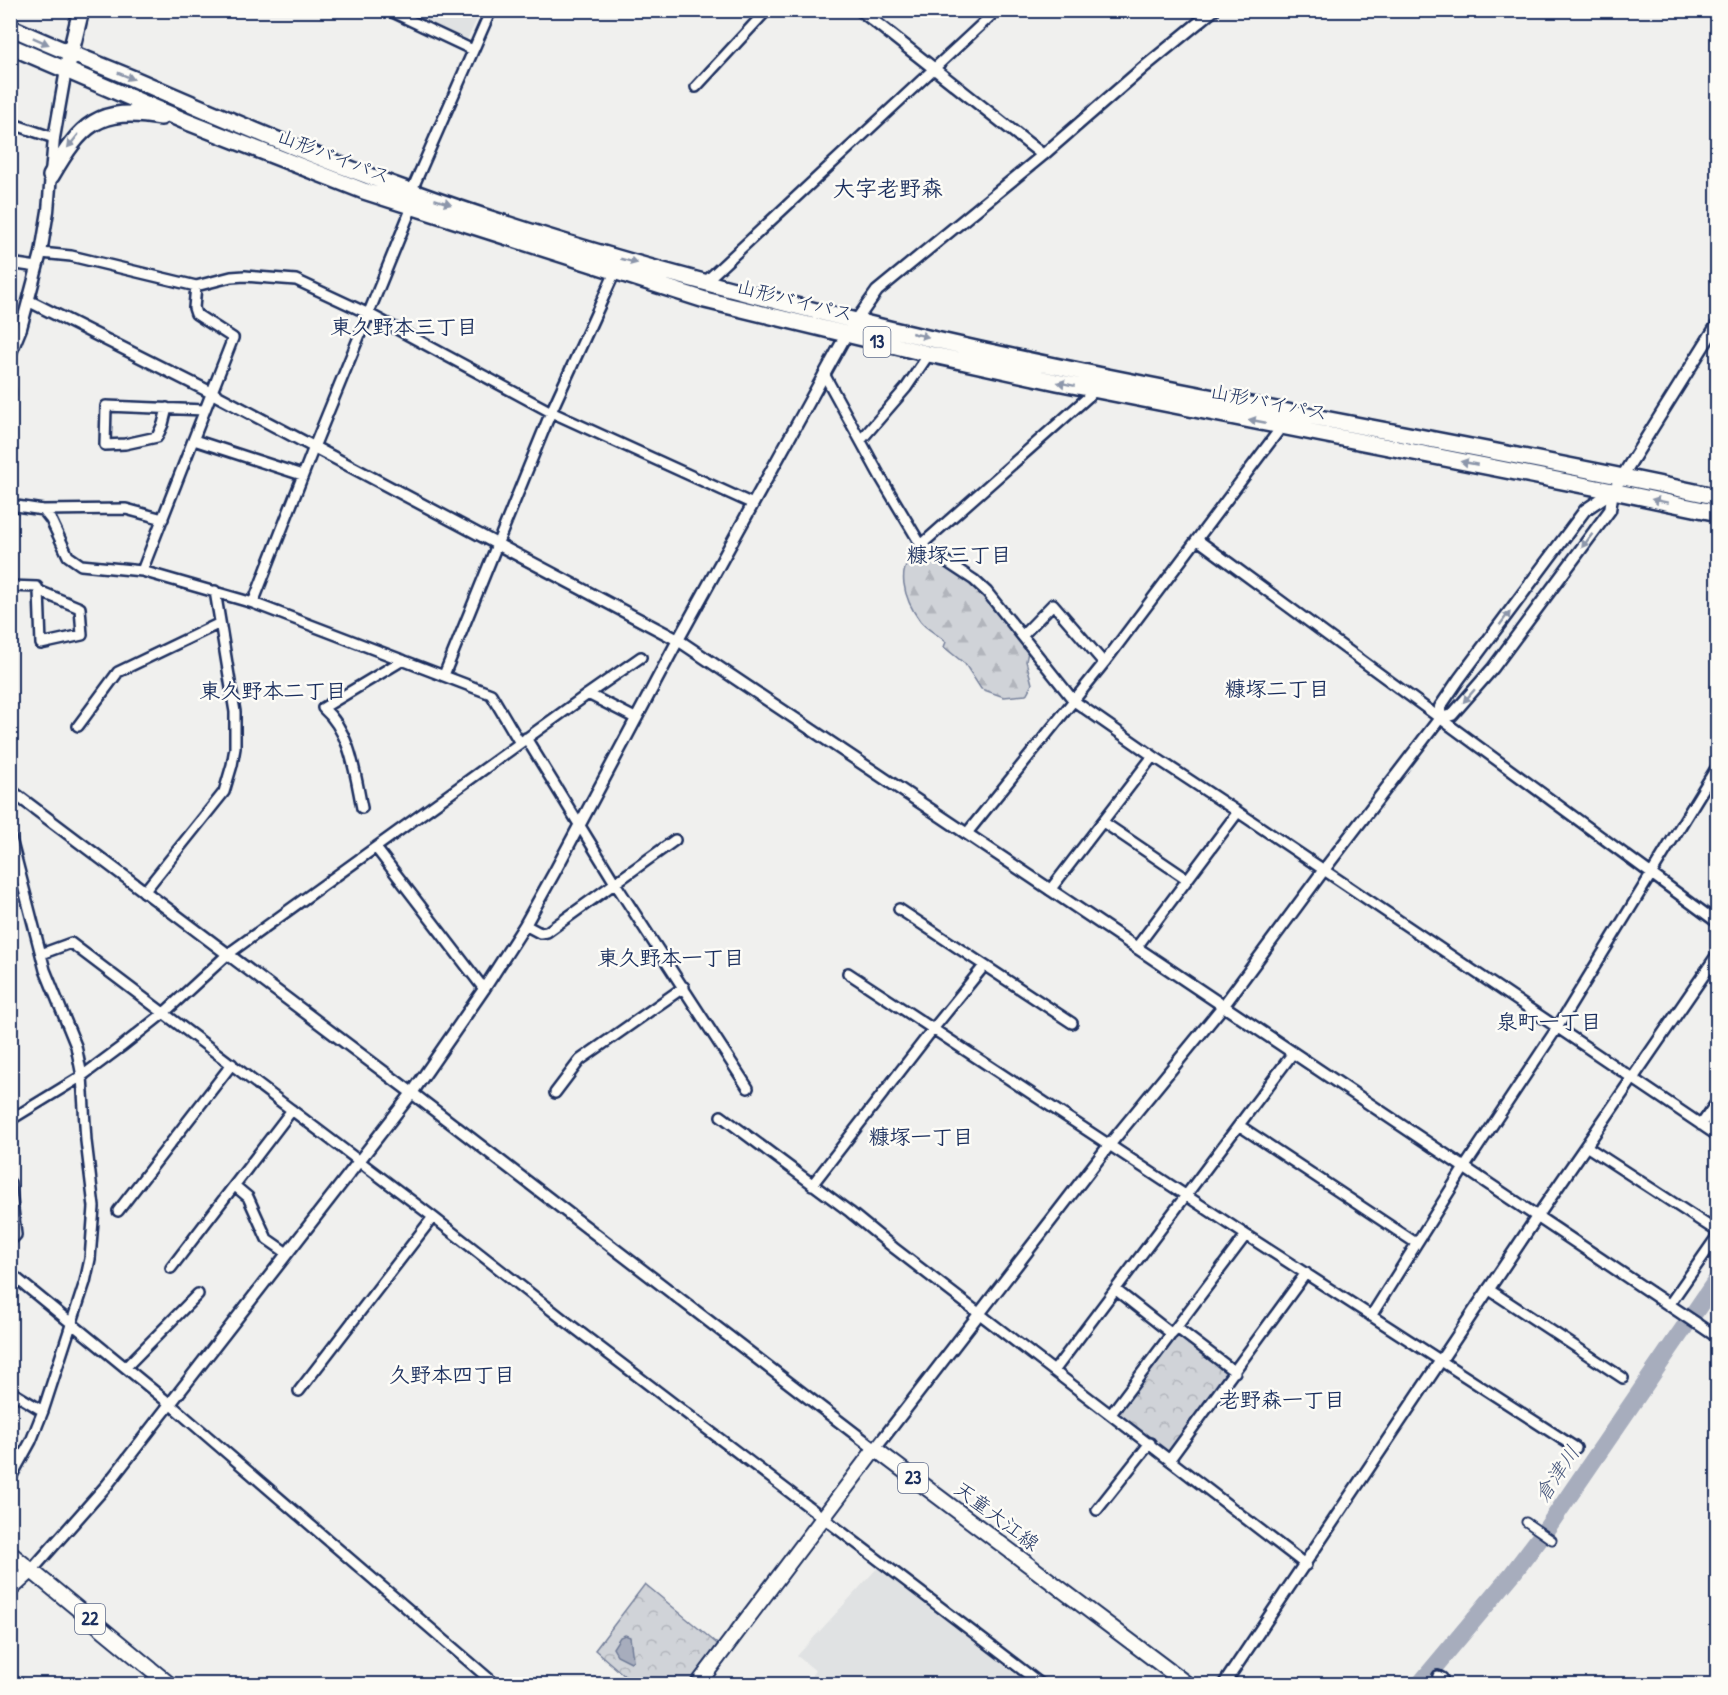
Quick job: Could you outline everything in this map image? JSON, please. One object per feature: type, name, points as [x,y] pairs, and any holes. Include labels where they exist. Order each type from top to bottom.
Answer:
[{"type":"highway","points":[[66,70],[81,10]]},
{"type":"highway","name":"13","points":[[10,27],[71,55]]},
{"type":"highway","name":"13","points":[[10,46],[66,70]]},
{"type":"highway","name":"山形バイパス","points":[[71,55],[411,200],[615,272],[705,300],[846,335],[1096,390],[1613,490],[1718,513]]},
{"type":"highway","name":"山形バイパス","points":[[66,70],[185,121],[364,191],[411,200],[705,282],[856,321],[1117,379],[1622,476],[1718,497]]},
{"type":"highway","points":[[51,176],[78,134],[105,117],[119,114],[142,114],[185,121]]},
{"type":"main road","name":"23","points":[[698,1684],[875,1449]]},
{"type":"main road","name":"天童大江線","points":[[875,1449],[1187,1684]]},
{"type":"main road","name":"22","points":[[10,1553],[170,1684]]},
{"type":"main road","points":[[10,1590],[31,1571]]},
{"type":"street","points":[[388,10],[473,50]]},
{"type":"street","points":[[253,603],[302,475],[369,314],[411,200],[491,10]]},
{"type":"street","points":[[696,87],[767,10]]},
{"type":"street","points":[[860,10],[1043,155]]},
{"type":"street","points":[[705,282],[997,10]]},
{"type":"street","points":[[31,1571],[107,1485],[412,1093],[484,989],[525,925],[635,718],[846,335],[878,291],[1215,10]]},
{"type":"street","points":[[10,355],[29,301],[41,253],[54,138],[66,70]]},
{"type":"street","points":[[10,123],[54,138]]},
{"type":"street","points":[[41,253],[71,256],[196,286],[238,276],[296,280],[369,314],[551,412],[753,504]]},
{"type":"street","points":[[10,263],[37,267]]},
{"type":"street","points":[[444,675],[499,545],[551,412],[615,272]]},
{"type":"street","points":[[142,571],[233,338],[196,314],[194,308],[196,286]]},
{"type":"street","points":[[29,301],[212,393],[678,640],[1718,1338]]},
{"type":"street","points":[[10,790],[412,1093],[875,1449],[1110,1144],[1224,1005],[1440,718],[1440,707],[1459,679],[1585,510],[1613,490],[1718,323]]},
{"type":"street","points":[[861,440],[906,388],[929,354]]},
{"type":"street","points":[[824,374],[921,545],[981,586],[1023,635],[1074,701],[1718,1136]]},
{"type":"street","points":[[921,545],[1096,390]]},
{"type":"street","points":[[166,408],[163,424],[157,437],[125,444],[105,445],[106,406],[166,408],[205,410]]},
{"type":"street","points":[[967,833],[1104,663],[1283,425]]},
{"type":"street","points":[[194,440],[302,475]]},
{"type":"street","points":[[1440,718],[1452,715],[1493,668],[1610,510],[1613,490]]},
{"type":"street","points":[[10,505],[44,510],[126,509],[163,519]]},
{"type":"street","points":[[44,510],[68,556],[81,565],[142,571],[216,591],[491,694],[579,824],[748,1088]]},
{"type":"street","points":[[1197,540],[1718,923]]},
{"type":"street","points":[[10,586],[37,587],[39,591],[80,608],[82,635],[41,644],[39,591]]},
{"type":"street","points":[[144,892],[224,792],[232,765],[235,748],[235,712],[216,591]]},
{"type":"street","points":[[1023,635],[1053,604],[1104,663]]},
{"type":"street","points":[[78,726],[118,672],[220,623]]},
{"type":"street","points":[[10,1120],[82,1076],[165,1012],[228,954],[641,657]]},
{"type":"street","points":[[362,808],[343,733],[335,718],[323,708],[403,660]]},
{"type":"street","points":[[588,694],[635,718]]},
{"type":"street","points":[[1050,890],[1154,756]]},
{"type":"street","points":[[1371,1316],[1464,1168],[1557,1028],[1718,765]]},
{"type":"street","points":[[1136,948],[1238,812]]},
{"type":"street","points":[[1103,822],[1187,879]]},
{"type":"street","points":[[10,835],[45,970],[76,1046],[82,1076],[86,1141],[94,1207],[94,1232],[85,1282],[43,1411],[31,1441],[10,1479]]},
{"type":"street","points":[[525,925],[540,933],[547,932],[675,840]]},
{"type":"street","points":[[376,848],[484,989]]},
{"type":"street","points":[[899,909],[1072,1023]]},
{"type":"street","points":[[41,954],[71,943],[434,1217],[574,1327],[1041,1684]]},
{"type":"street","points":[[1224,1684],[1442,1361],[1536,1217],[1718,954]]},
{"type":"street","points":[[812,1185],[984,966]]},
{"type":"street","points":[[848,973],[1246,1235],[1576,1448]]},
{"type":"street","points":[[555,1093],[580,1060],[684,987]]},
{"type":"street","points":[[1054,1371],[1293,1053]]},
{"type":"street","points":[[118,1210],[232,1064]]},
{"type":"street","points":[[1701,1125],[1718,1100]]},
{"type":"street","points":[[171,1268],[292,1110]]},
{"type":"street","points":[[721,1116],[1306,1564]]},
{"type":"street","points":[[1240,1126],[1416,1243]]},
{"type":"street","points":[[1586,1146],[1718,1234],[1672,1307]]},
{"type":"street","points":[[10,1183],[16,1234],[10,1241]]},
{"type":"street","points":[[235,1186],[248,1197],[267,1239],[287,1253]]},
{"type":"street","points":[[299,1391],[434,1217]]},
{"type":"street","points":[[1111,1414],[1246,1235]]},
{"type":"street","points":[[10,1273],[170,1404],[495,1684]]},
{"type":"street","points":[[1170,1459],[1306,1273]]},
{"type":"street","points":[[1488,1289],[1623,1378]]},
{"type":"street","points":[[1116,1290],[1234,1372]]},
{"type":"street","points":[[126,1367],[198,1294]]},
{"type":"street","points":[[10,1391],[43,1411]]},
{"type":"street","points":[[1097,1509],[1150,1443]]},
{"type":"street","points":[[1526,1522],[1552,1540]]},
{"type":"shaded area","points":[[397,11],[481,11],[466,42]]},
{"type":"shaded area","points":[[880,1565],[1034,1684],[804,1684],[816,1671],[797,1656]]},
{"type":"green space","points":[[923,554],[975,586],[1011,625],[1028,652],[1026,661],[1032,684],[1026,695],[1004,697],[981,689],[965,664],[944,647],[946,642],[920,621],[906,594],[904,574],[913,558]]},
{"type":"green space","points":[[1177,1330],[1232,1372],[1170,1457],[1114,1413]]},
{"type":"green space","points":[[645,1584],[721,1647],[692,1684],[634,1684],[595,1650]]},
{"type":"water","points":[[625,1635],[630,1637],[633,1660],[631,1662],[617,1655],[613,1648],[620,1637]]},
{"type":"waterway","name":"倉津川","points":[[1420,1684],[1513,1573],[1547,1528],[1718,1278]]},
{"type":"district","name":"大字老野森","points":[[888,188]]},
{"type":"district","name":"東久野本三丁目","points":[[404,327]]},
{"type":"district","name":"糠塚三丁目","points":[[959,555]]},
{"type":"district","name":"糠塚二丁目","points":[[1277,689]]},
{"type":"district","name":"東久野本二丁目","points":[[273,691]]},
{"type":"district","name":"東久野本一丁目","points":[[671,958]]},
{"type":"district","name":"泉町一丁目","points":[[1549,1022]]},
{"type":"district","name":"糠塚一丁目","points":[[921,1137]]},
{"type":"district","name":"久野本四丁目","points":[[452,1375]]},
{"type":"district","name":"老野森一丁目","points":[[1282,1400]]}]
